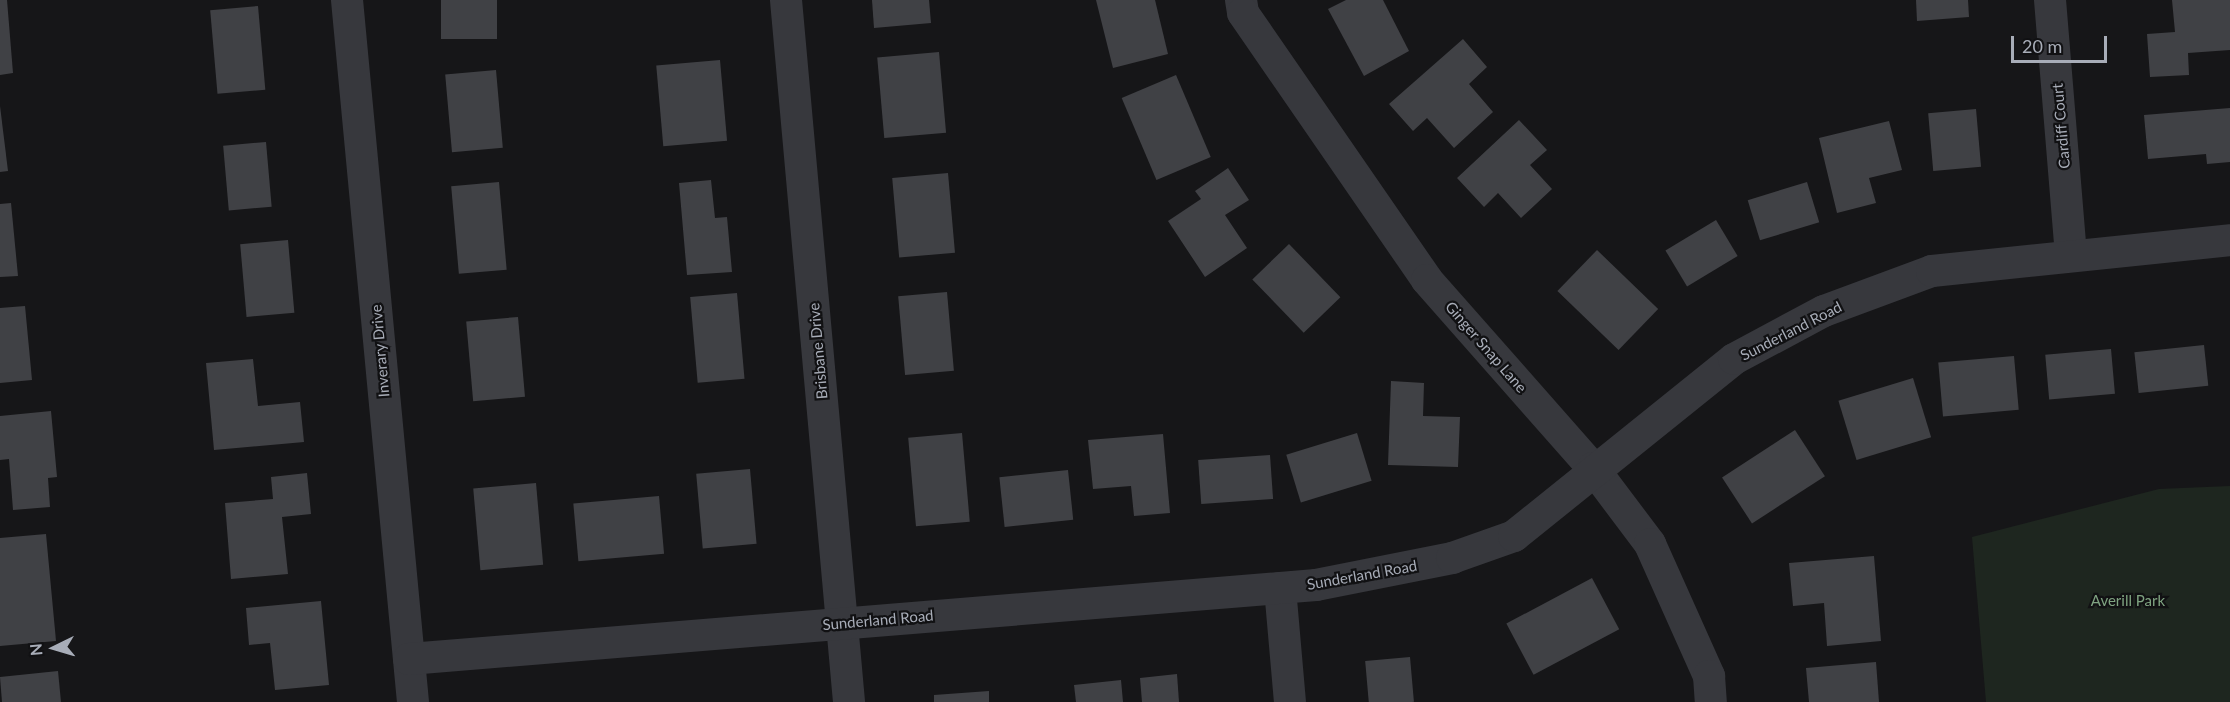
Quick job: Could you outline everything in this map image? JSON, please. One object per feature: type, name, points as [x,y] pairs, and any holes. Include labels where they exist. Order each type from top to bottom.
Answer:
[{"type":"street","name":"Inverary Drive","points":[[347,0],[413,702]]},
{"type":"street","name":"Brisbane Drive","points":[[786,0],[849,702]]},
{"type":"street","name":"Ginger Snap Lane","points":[[1241,0],[1243,13],[1427,280],[1593,468],[1650,544],[1709,676],[1711,702]]},
{"type":"street","name":"Cardiff Court","points":[[2050,0],[2071,253]]},
{"type":"street","name":"Sunderland Road","points":[[408,659],[1280,588],[1452,558],[1514,536],[1593,468],[1734,359],[1824,311],[1932,271],[2071,253],[2230,240]]},
{"type":"street","points":[[1280,588],[1290,702]]},
{"type":"green space","name":"Averill Park","points":[[2230,486],[2230,702],[1986,702],[1972,537],[2159,489]]},
{"type":"building","points":[[0,0],[7,0],[13,73],[0,75]]},
{"type":"building","points":[[441,0],[497,0],[497,39],[441,39]]},
{"type":"building","points":[[872,0],[929,0],[931,23],[874,28]]},
{"type":"building","points":[[1096,0],[1155,0],[1168,54],[1113,68]]},
{"type":"building","points":[[1346,0],[1383,0],[1409,51],[1364,76],[1328,9]]},
{"type":"building","points":[[1916,0],[1968,0],[1969,17],[1917,21]]},
{"type":"building","points":[[2172,0],[2230,0],[2230,50],[2188,53],[2189,75],[2150,77],[2147,34],[2175,32]]},
{"type":"building","points":[[258,6],[265,90],[218,94],[210,10]]},
{"type":"building","points":[[1463,39],[1487,67],[1469,84],[1493,112],[1454,148],[1427,118],[1413,131],[1389,104]]},
{"type":"building","points":[[939,52],[946,133],[884,138],[877,57]]},
{"type":"building","points":[[720,60],[727,141],[663,146],[656,66]]},
{"type":"building","points":[[496,70],[503,148],[452,152],[445,74]]},
{"type":"building","points":[[1176,75],[1211,157],[1156,180],[1122,98]]},
{"type":"building","points":[[0,106],[8,171],[0,172]]},
{"type":"building","points":[[2230,108],[2230,162],[2207,164],[2206,154],[2148,159],[2144,115]]},
{"type":"building","points":[[1976,109],[1981,167],[1933,171],[1928,113]]},
{"type":"building","points":[[1519,120],[1547,150],[1530,165],[1552,189],[1521,218],[1498,193],[1484,207],[1457,178]]},
{"type":"building","points":[[1889,121],[1902,170],[1869,178],[1876,203],[1837,213],[1819,138]]},
{"type":"building","points":[[266,142],[272,207],[229,211],[223,146]]},
{"type":"building","points":[[1228,168],[1249,200],[1225,215],[1247,248],[1205,277],[1168,221],[1201,199],[1195,191]]},
{"type":"building","points":[[948,173],[955,253],[899,258],[892,178]]},
{"type":"building","points":[[711,180],[715,218],[727,217],[732,272],[687,275],[679,183]]},
{"type":"building","points":[[499,182],[507,270],[459,274],[451,186]]},
{"type":"building","points":[[1807,182],[1819,222],[1760,240],[1748,200]]},
{"type":"building","points":[[11,203],[18,276],[0,277],[0,204]]},
{"type":"building","points":[[1716,220],[1738,256],[1687,286],[1665,250]]},
{"type":"building","points":[[288,240],[294,313],[247,317],[240,244]]},
{"type":"building","points":[[1289,244],[1340,297],[1304,333],[1252,279]]},
{"type":"building","points":[[1597,250],[1658,309],[1619,350],[1557,291]]},
{"type":"building","points":[[947,292],[954,371],[905,375],[898,296]]},
{"type":"building","points":[[737,293],[744,379],[698,383],[690,297]]},
{"type":"building","points":[[25,306],[32,380],[0,383],[0,308]]},
{"type":"building","points":[[518,317],[525,397],[473,401],[466,322]]},
{"type":"building","points":[[2204,345],[2208,386],[2139,393],[2134,352]]},
{"type":"building","points":[[2111,349],[2115,394],[2049,400],[2045,355]]},
{"type":"building","points":[[2014,356],[2019,410],[1943,416],[1938,363]]},
{"type":"building","points":[[253,359],[258,406],[300,402],[304,442],[214,450],[206,363]]},
{"type":"building","points":[[1913,378],[1931,437],[1857,460],[1838,401]]},
{"type":"building","points":[[1391,381],[1424,383],[1423,416],[1460,417],[1458,467],[1388,465]]},
{"type":"building","points":[[51,411],[57,477],[48,478],[50,507],[13,510],[9,459],[0,460],[0,416]]},
{"type":"building","points":[[1795,430],[1825,476],[1752,524],[1722,477]]},
{"type":"building","points":[[962,433],[970,522],[916,526],[908,438]]},
{"type":"building","points":[[1357,433],[1372,481],[1301,502],[1286,455]]},
{"type":"building","points":[[1163,434],[1170,513],[1134,516],[1131,486],[1093,489],[1088,440]]},
{"type":"building","points":[[1270,455],[1273,499],[1201,504],[1198,460]]},
{"type":"building","points":[[750,469],[757,544],[703,548],[696,474]]},
{"type":"building","points":[[1068,470],[1073,520],[1005,527],[999,477]]},
{"type":"building","points":[[307,473],[311,514],[282,517],[288,574],[231,579],[225,503],[273,499],[271,477]]},
{"type":"building","points":[[536,483],[543,565],[480,570],[473,488]]},
{"type":"building","points":[[659,496],[664,554],[578,561],[573,503]]},
{"type":"building","points":[[46,534],[56,641],[0,646],[0,538]]},
{"type":"building","points":[[1874,556],[1881,641],[1827,646],[1824,603],[1793,606],[1789,563]]},
{"type":"building","points":[[1592,578],[1619,629],[1534,675],[1506,624]]},
{"type":"building","points":[[321,601],[329,685],[275,690],[270,643],[249,645],[246,608]]},
{"type":"building","points":[[1410,657],[1414,702],[1369,702],[1365,661]]},
{"type":"building","points":[[1876,662],[1879,702],[1809,702],[1806,668]]},
{"type":"building","points":[[58,671],[61,702],[2,702],[0,677]]},
{"type":"building","points":[[1177,674],[1179,702],[1142,702],[1140,678]]},
{"type":"building","points":[[1121,680],[1123,702],[1076,702],[1074,685]]},
{"type":"building","points":[[989,691],[989,702],[934,702],[934,695]]}]
